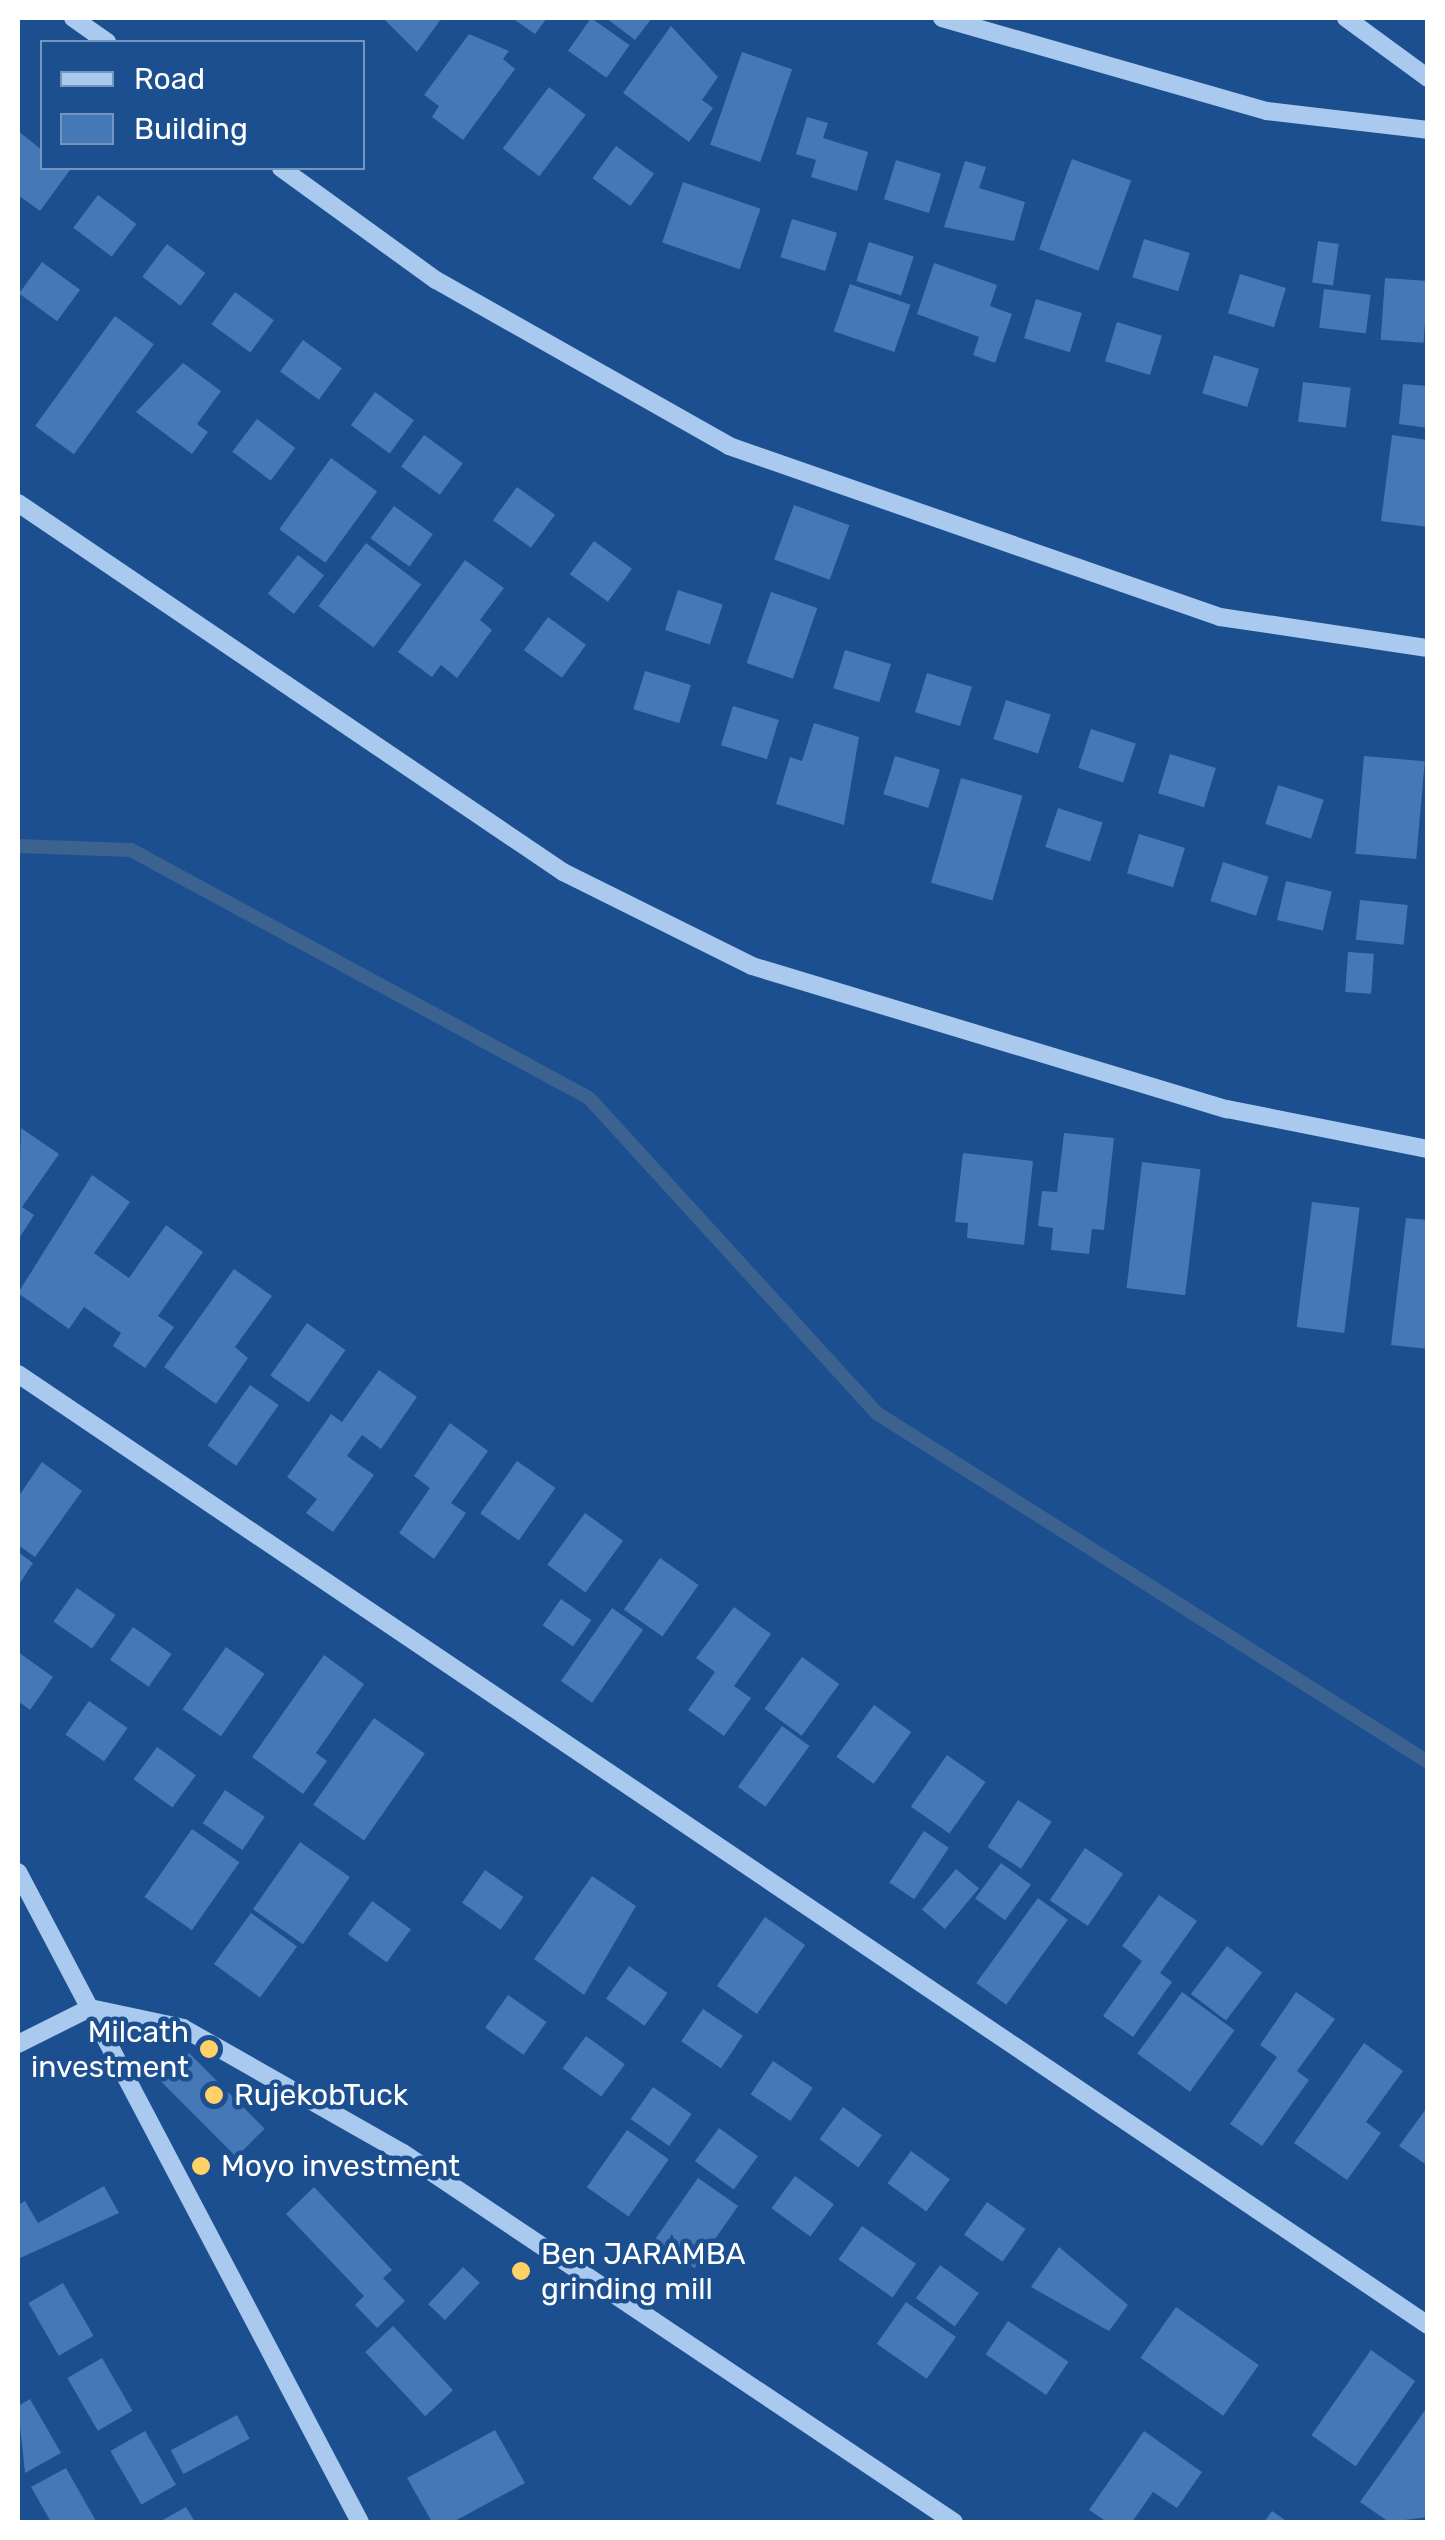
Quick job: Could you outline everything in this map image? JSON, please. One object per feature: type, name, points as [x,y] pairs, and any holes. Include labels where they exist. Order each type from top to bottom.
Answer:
[{"type":"street","points":[[72,18],[104,40]]},
{"type":"street","points":[[942,18],[1266,111],[1428,130]]},
{"type":"street","points":[[1346,18],[1428,78]]},
{"type":"street","points":[[283,170],[436,280],[729,446],[1220,616],[1428,648]]},
{"type":"street","points":[[18,502],[563,872],[752,966],[1228,1109],[1428,1149]]},
{"type":"street","points":[[18,1374],[1428,2325]]},
{"type":"street","points":[[18,1872],[360,2522]]},
{"type":"street","points":[[18,2044],[90,2008],[182,2028],[403,2153],[954,2522]]},
{"type":"building","points":[[383,18],[439,18],[441,19],[417,52]]},
{"type":"building","points":[[512,18],[547,18],[535,34]]},
{"type":"building","points":[[591,18],[630,45],[607,78],[568,51]]},
{"type":"building","points":[[606,18],[652,18],[635,40]]},
{"type":"building","points":[[671,26],[718,77],[702,100],[713,108],[689,142],[623,93]]},
{"type":"building","points":[[469,34],[509,51],[503,59],[515,69],[463,140],[432,117],[439,106],[424,95]]},
{"type":"building","points":[[742,52],[792,69],[760,162],[710,145]]},
{"type":"building","points":[[549,87],[586,115],[539,176],[503,148]]},
{"type":"building","points":[[807,117],[828,123],[823,138],[868,152],[857,191],[811,177],[816,160],[796,154]]},
{"type":"building","points":[[18,131],[40,148],[40,170],[70,170],[40,211],[18,195]]},
{"type":"building","points":[[616,146],[654,174],[631,206],[592,178]]},
{"type":"building","points":[[1072,159],[1131,181],[1098,271],[1039,249]]},
{"type":"building","points":[[896,160],[941,174],[929,213],[884,199]]},
{"type":"building","points":[[965,161],[986,167],[979,188],[1025,202],[1014,241],[944,227]]},
{"type":"building","points":[[683,182],[761,209],[740,269],[662,243]]},
{"type":"building","points":[[98,195],[136,224],[112,257],[73,228]]},
{"type":"building","points":[[792,219],[837,233],[825,271],[780,257]]},
{"type":"building","points":[[1144,239],[1190,253],[1178,291],[1132,277]]},
{"type":"building","points":[[1318,241],[1339,244],[1333,286],[1312,283]]},
{"type":"building","points":[[869,242],[914,257],[901,296],[856,281]]},
{"type":"building","points":[[167,244],[205,273],[181,306],[142,277]]},
{"type":"building","points":[[42,262],[80,290],[57,321],[19,294]]},
{"type":"building","points":[[934,263],[997,285],[990,306],[1012,314],[995,363],[973,355],[979,337],[917,314]]},
{"type":"building","points":[[1240,274],[1286,288],[1274,327],[1228,313]]},
{"type":"building","points":[[1385,278],[1428,281],[1424,343],[1381,340]]},
{"type":"building","points":[[850,284],[911,305],[894,352],[834,331]]},
{"type":"building","points":[[1324,289],[1371,295],[1366,333],[1319,328]]},
{"type":"building","points":[[235,292],[274,320],[250,353],[211,324]]},
{"type":"building","points":[[1036,299],[1082,313],[1070,352],[1024,338]]},
{"type":"building","points":[[115,316],[154,344],[74,454],[35,426]]},
{"type":"building","points":[[1117,322],[1162,336],[1150,375],[1105,361]]},
{"type":"building","points":[[303,340],[342,368],[319,400],[280,372]]},
{"type":"building","points":[[1214,355],[1259,369],[1247,407],[1202,393]]},
{"type":"building","points":[[183,363],[221,391],[197,424],[208,432],[192,454],[136,412]]},
{"type":"building","points":[[1303,382],[1351,388],[1346,428],[1298,422]]},
{"type":"building","points":[[1403,384],[1428,386],[1428,428],[1399,424]]},
{"type":"building","points":[[375,392],[414,420],[390,453],[351,425]]},
{"type":"building","points":[[257,419],[295,448],[271,481],[232,452]]},
{"type":"building","points":[[424,435],[463,463],[440,495],[401,467]]},
{"type":"building","points":[[1392,435],[1428,440],[1428,527],[1381,521]]},
{"type":"building","points":[[331,458],[377,492],[325,563],[279,529]]},
{"type":"building","points":[[517,487],[555,515],[531,548],[493,520]]},
{"type":"building","points":[[794,505],[849,525],[830,580],[774,560]]},
{"type":"building","points":[[394,506],[433,534],[409,567],[370,538]]},
{"type":"building","points":[[594,541],[632,569],[608,602],[570,574]]},
{"type":"building","points":[[366,543],[421,585],[374,648],[318,606]]},
{"type":"building","points":[[298,555],[324,575],[294,614],[268,594]]},
{"type":"building","points":[[465,560],[504,588],[480,620],[492,630],[457,678],[441,665],[432,677],[398,652]]},
{"type":"building","points":[[678,590],[723,605],[710,644],[665,630]]},
{"type":"building","points":[[771,592],[817,608],[793,679],[747,663]]},
{"type":"building","points":[[548,617],[586,645],[562,678],[524,650]]},
{"type":"building","points":[[845,650],[891,664],[879,702],[833,688]]},
{"type":"building","points":[[645,671],[691,685],[679,723],[633,709]]},
{"type":"building","points":[[927,673],[972,687],[960,726],[915,712]]},
{"type":"building","points":[[1006,700],[1051,715],[1038,754],[993,739]]},
{"type":"building","points":[[733,706],[779,720],[767,759],[721,745]]},
{"type":"building","points":[[814,723],[859,737],[844,825],[776,804],[790,757],[802,761]]},
{"type":"building","points":[[1091,729],[1136,744],[1123,783],[1078,768]]},
{"type":"building","points":[[1170,754],[1216,768],[1204,807],[1158,793]]},
{"type":"building","points":[[895,756],[940,770],[928,808],[883,794]]},
{"type":"building","points":[[1364,756],[1425,761],[1416,859],[1355,854]]},
{"type":"building","points":[[961,778],[1023,796],[992,900],[931,883]]},
{"type":"building","points":[[1278,785],[1324,800],[1311,839],[1265,824]]},
{"type":"building","points":[[1058,808],[1103,823],[1090,862],[1045,847]]},
{"type":"building","points":[[1139,834],[1185,848],[1173,887],[1127,873]]},
{"type":"building","points":[[1223,862],[1269,877],[1256,916],[1210,901]]},
{"type":"building","points":[[1286,881],[1332,892],[1323,931],[1277,920]]},
{"type":"building","points":[[1360,900],[1408,905],[1404,945],[1356,940]]},
{"type":"building","points":[[1348,952],[1374,954],[1371,994],[1345,992]]},
{"type":"building","points":[[21,1128],[59,1154],[22,1207],[34,1215],[18,1240]]},
{"type":"building","points":[[1064,1133],[1114,1138],[1104,1230],[1092,1229],[1089,1254],[1051,1250],[1053,1228],[1038,1226],[1042,1191],[1057,1192]]},
{"type":"building","points":[[963,1153],[1033,1161],[1024,1245],[967,1238],[968,1223],[955,1222]]},
{"type":"building","points":[[1142,1162],[1201,1169],[1185,1295],[1127,1288]]},
{"type":"building","points":[[92,1175],[130,1202],[94,1253],[129,1278],[166,1225],[203,1252],[158,1316],[174,1327],[145,1368],[113,1346],[121,1333],[84,1307],[69,1329],[18,1293]]},
{"type":"building","points":[[1312,1202],[1360,1208],[1344,1333],[1297,1327]]},
{"type":"building","points":[[1406,1218],[1428,1220],[1428,1349],[1391,1345]]},
{"type":"building","points":[[234,1269],[272,1296],[235,1347],[248,1358],[216,1404],[164,1367]]},
{"type":"building","points":[[307,1323],[346,1350],[309,1402],[270,1375]]},
{"type":"building","points":[[379,1370],[417,1397],[381,1449],[362,1435],[347,1456],[374,1475],[333,1532],[306,1513],[317,1499],[287,1477],[331,1414],[342,1422]]},
{"type":"building","points":[[250,1385],[279,1405],[236,1466],[208,1446]]},
{"type":"building","points":[[450,1423],[488,1451],[451,1503],[466,1513],[434,1559],[399,1533],[430,1488],[414,1476]]},
{"type":"building","points":[[517,1461],[556,1488],[519,1540],[480,1513]]},
{"type":"building","points":[[42,1462],[82,1491],[35,1557],[18,1545],[18,1497]]},
{"type":"building","points":[[585,1513],[623,1541],[585,1592],[547,1565]]},
{"type":"building","points":[[18,1552],[33,1563],[18,1586]]},
{"type":"building","points":[[660,1558],[699,1585],[662,1637],[624,1610]]},
{"type":"building","points":[[77,1588],[116,1615],[92,1649],[53,1622]]},
{"type":"building","points":[[561,1599],[591,1620],[573,1646],[543,1625]]},
{"type":"building","points":[[734,1607],[771,1634],[734,1686],[751,1698],[724,1736],[688,1710],[715,1672],[696,1658]]},
{"type":"building","points":[[612,1608],[643,1630],[592,1703],[561,1681]]},
{"type":"building","points":[[133,1627],[172,1654],[149,1687],[110,1660]]},
{"type":"building","points":[[226,1647],[265,1674],[221,1736],[182,1709]]},
{"type":"building","points":[[18,1652],[53,1677],[30,1710],[18,1701]]},
{"type":"building","points":[[324,1655],[364,1684],[316,1753],[327,1761],[303,1794],[252,1757]]},
{"type":"building","points":[[802,1657],[839,1684],[802,1736],[764,1709]]},
{"type":"building","points":[[89,1701],[128,1728],[104,1762],[65,1735]]},
{"type":"building","points":[[874,1705],[911,1732],[874,1784],[836,1757]]},
{"type":"building","points":[[374,1718],[425,1754],[364,1840],[313,1805]]},
{"type":"building","points":[[782,1726],[810,1746],[765,1807],[738,1787]]},
{"type":"building","points":[[157,1747],[196,1775],[172,1808],[133,1779]]},
{"type":"building","points":[[947,1755],[986,1782],[949,1834],[911,1807]]},
{"type":"building","points":[[225,1790],[265,1817],[242,1850],[203,1823]]},
{"type":"building","points":[[1018,1800],[1052,1822],[1021,1869],[988,1847]]},
{"type":"building","points":[[192,1829],[240,1862],[192,1930],[144,1897]]},
{"type":"building","points":[[924,1831],[949,1848],[914,1899],[889,1882]]},
{"type":"building","points":[[300,1842],[350,1877],[303,1944],[253,1909]]},
{"type":"building","points":[[1085,1848],[1123,1874],[1088,1926],[1050,1900]]},
{"type":"building","points":[[1001,1863],[1031,1885],[1005,1920],[975,1899]]},
{"type":"building","points":[[956,1869],[979,1888],[945,1929],[922,1910]]},
{"type":"building","points":[[485,1870],[524,1897],[501,1930],[462,1903]]},
{"type":"building","points":[[592,1876],[636,1906],[584,1995],[534,1959]]},
{"type":"building","points":[[1159,1895],[1197,1921],[1160,1973],[1172,1982],[1133,2037],[1103,2016],[1142,1961],[1122,1946]]},
{"type":"building","points":[[1038,1898],[1068,1920],[1006,2005],[976,1983]]},
{"type":"building","points":[[372,1901],[411,1929],[387,1962],[348,1934]]},
{"type":"building","points":[[251,1913],[297,1947],[260,1997],[214,1964]]},
{"type":"building","points":[[765,1917],[805,1945],[757,2014],[717,1986]]},
{"type":"building","points":[[1227,1946],[1262,1972],[1226,2020],[1191,1994]]},
{"type":"building","points":[[629,1966],[668,1993],[645,2026],[606,1999]]},
{"type":"building","points":[[1182,1992],[1235,2030],[1190,2092],[1137,2053]]},
{"type":"building","points":[[1296,1992],[1335,2019],[1297,2071],[1309,2080],[1262,2146],[1230,2124],[1277,2057],[1260,2045]]},
{"type":"building","points":[[508,1995],[547,2022],[524,2055],[485,2028]]},
{"type":"building","points":[[703,2009],[743,2036],[721,2068],[681,2041]]},
{"type":"building","points":[[586,2036],[625,2064],[601,2097],[562,2068]]},
{"type":"building","points":[[1364,2043],[1403,2071],[1366,2122],[1381,2133],[1347,2180],[1294,2143]]},
{"type":"building","points":[[189,2053],[265,2129],[236,2157],[161,2081]]},
{"type":"building","points":[[773,2061],[813,2088],[790,2121],[751,2094]]},
{"type":"building","points":[[653,2087],[692,2114],[669,2146],[631,2119]]},
{"type":"building","points":[[1428,2106],[1428,2166],[1399,2146]]},
{"type":"building","points":[[843,2107],[882,2135],[858,2168],[819,2139]]},
{"type":"building","points":[[719,2128],[758,2156],[734,2189],[695,2161]]},
{"type":"building","points":[[627,2130],[669,2159],[629,2217],[587,2187]]},
{"type":"building","points":[[911,2151],[950,2179],[926,2212],[887,2183]]},
{"type":"building","points":[[795,2176],[834,2204],[810,2237],[771,2208]]},
{"type":"building","points":[[698,2178],[738,2206],[695,2268],[654,2240]]},
{"type":"building","points":[[104,2186],[119,2213],[18,2259],[18,2205],[25,2201],[38,2223]]},
{"type":"building","points":[[314,2187],[392,2270],[383,2278],[405,2301],[377,2328],[355,2305],[364,2296],[286,2214]]},
{"type":"building","points":[[987,2202],[1026,2229],[1003,2262],[964,2235]]},
{"type":"building","points":[[862,2226],[916,2264],[893,2297],[838,2260]]},
{"type":"building","points":[[1059,2247],[1128,2305],[1109,2331],[1031,2287]]},
{"type":"building","points":[[940,2265],[979,2293],[955,2326],[916,2298]]},
{"type":"building","points":[[463,2267],[480,2283],[445,2320],[428,2304]]},
{"type":"building","points":[[63,2283],[94,2336],[59,2356],[28,2303]]},
{"type":"building","points":[[906,2302],[956,2337],[927,2379],[877,2344]]},
{"type":"building","points":[[1176,2307],[1259,2365],[1223,2416],[1140,2358]]},
{"type":"building","points":[[1008,2321],[1069,2362],[1046,2395],[986,2354]]},
{"type":"building","points":[[393,2326],[453,2390],[425,2416],[365,2352]]},
{"type":"building","points":[[1371,2350],[1415,2381],[1356,2466],[1311,2435]]},
{"type":"building","points":[[102,2358],[132,2411],[98,2431],[67,2378]]},
{"type":"building","points":[[30,2399],[61,2453],[25,2473],[18,2406]]},
{"type":"building","points":[[1428,2406],[1428,2517],[1389,2522],[1360,2502]]},
{"type":"building","points":[[237,2415],[250,2439],[183,2474],[171,2450]]},
{"type":"building","points":[[495,2430],[525,2483],[453,2522],[432,2522],[407,2478]]},
{"type":"building","points":[[145,2431],[176,2485],[141,2505],[110,2451]]},
{"type":"building","points":[[1144,2431],[1202,2472],[1177,2508],[1153,2492],[1132,2522],[1107,2522],[1089,2510]]},
{"type":"building","points":[[66,2468],[96,2521],[51,2522],[31,2487]]},
{"type":"building","points":[[186,2507],[195,2522],[159,2522]]},
{"type":"building","points":[[1272,2511],[1288,2522],[1264,2522]]},
{"type":"waterway","points":[[18,846],[131,850],[589,1098],[878,1414],[1428,1762]]},
{"type":"place","name":"Milcath investment","points":[[209,2049]]},
{"type":"place","name":"RujekobTuck","points":[[214,2095]]},
{"type":"place","name":"Moyo investment","points":[[201,2166]]},
{"type":"place","name":"Ben JARAMBA grinding mill","points":[[521,2271]]}]
